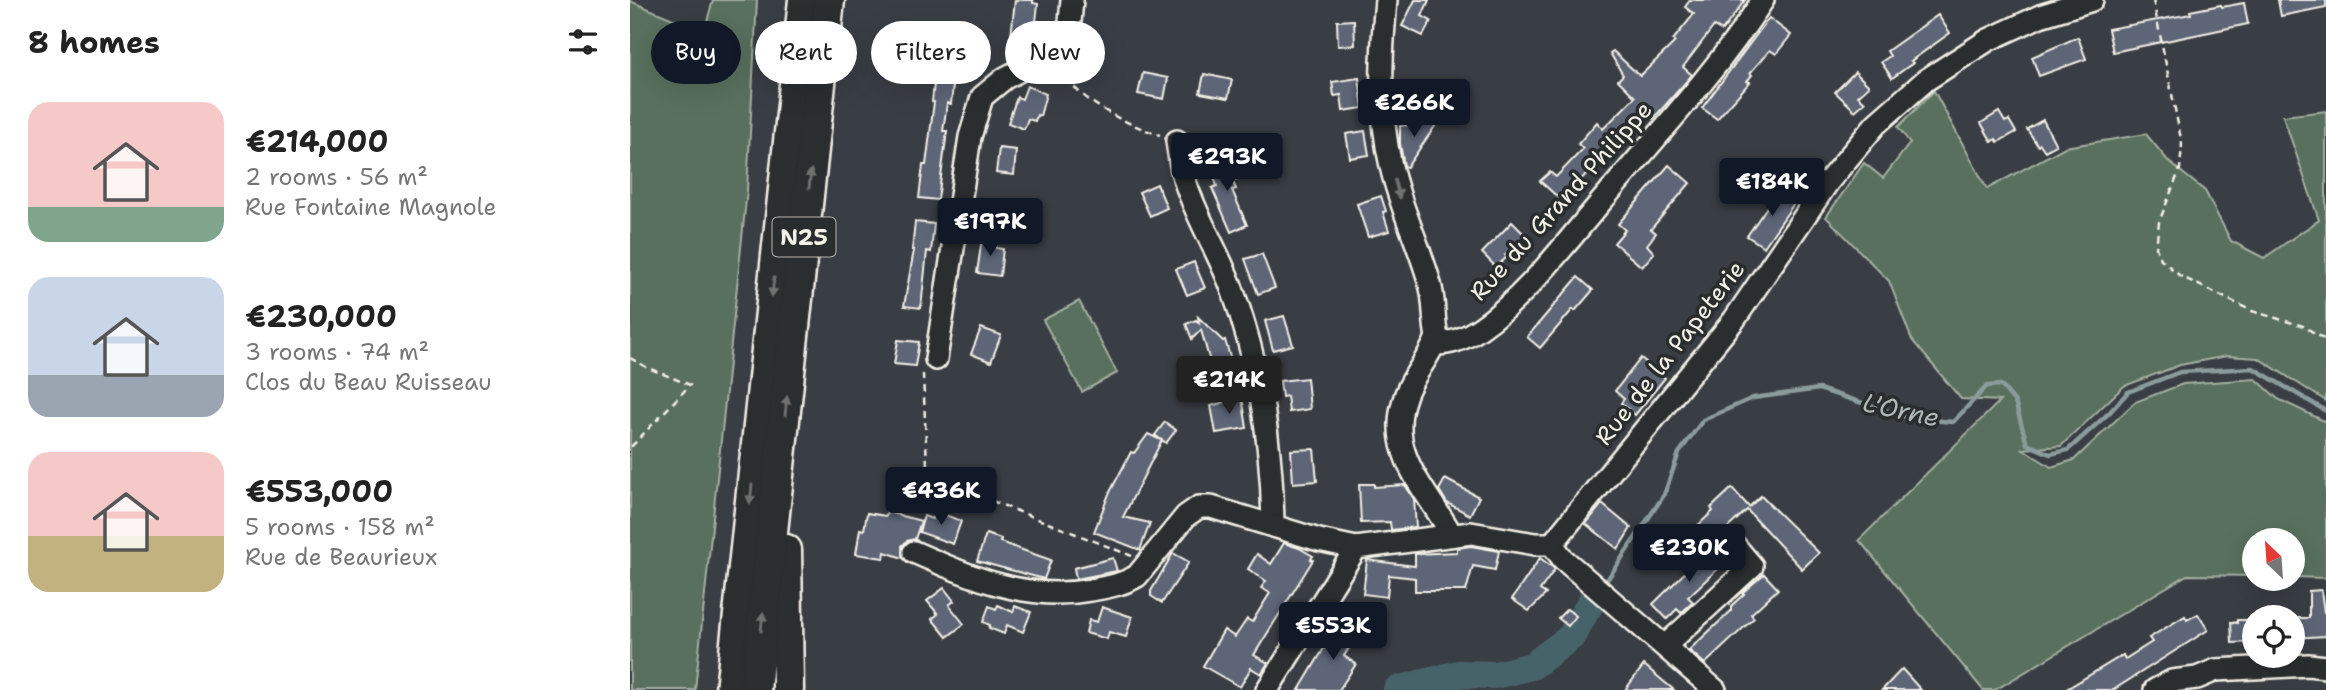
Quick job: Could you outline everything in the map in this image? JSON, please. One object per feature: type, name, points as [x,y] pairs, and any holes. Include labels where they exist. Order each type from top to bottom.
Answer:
[{"type":"highway","name":"N25","points":[[731,690],[804,0]]},
{"type":"highway","name":"N25","points":[[755,690],[829,0]]},
{"type":"highway","points":[[779,473],[786,525],[788,690]]},
{"type":"street","points":[[936,359],[970,137],[982,97],[1005,78],[1049,55],[1056,48],[1069,33],[1072,0]]},
{"type":"street","points":[[1386,0],[1381,72],[1384,127],[1391,167],[1432,288],[1437,337],[1416,371],[1405,397],[1399,421],[1400,436],[1411,473],[1451,534]]},
{"type":"street","name":"Rue du Grand Philippe","points":[[1435,344],[1452,342],[1470,335],[1512,301],[1555,255],[1687,100],[1763,0]]},
{"type":"street","name":"Rue de la Papeterie","points":[[1552,544],[1734,320],[1828,182],[1876,124],[1926,80],[1988,40],[2040,16],[2092,0]]},
{"type":"street","points":[[1177,141],[1184,178],[1230,283],[1251,348],[1265,410],[1271,457],[1273,526]]},
{"type":"street","points":[[914,552],[1005,588],[1056,595],[1126,583],[1137,576],[1186,516],[1199,508],[1211,507],[1356,548],[1471,533],[1535,544],[1552,544],[1563,559],[1715,690]]},
{"type":"street","points":[[1665,646],[1752,566],[1735,546]]},
{"type":"street","points":[[1267,690],[1356,548]]},
{"type":"street","points":[[2155,690],[2172,681],[2199,684],[2216,670],[2308,665],[2326,667]]},
{"type":"path","points":[[2153,0],[2182,144],[2180,169],[2160,222],[2156,248],[2161,259],[2180,276],[2252,311],[2304,326],[2326,340]]},
{"type":"path","points":[[1070,85],[1129,125],[1177,141]]},
{"type":"path","points":[[630,358],[690,386],[630,448]]},
{"type":"path","points":[[936,359],[923,362],[927,466],[936,479],[1148,562]]},
{"type":"green space","points":[[713,0],[757,0],[747,190],[695,690],[630,690],[630,1],[678,21],[651,21],[651,84],[741,84],[741,21],[707,21]]},
{"type":"green space","points":[[1934,91],[1987,189],[2065,147],[2146,134],[2169,162],[2205,191],[2231,241],[2264,258],[2319,220],[2283,116],[2326,111],[2326,401],[2258,358],[2227,356],[2180,365],[2124,386],[2061,446],[2023,449],[2051,467],[2074,460],[2135,402],[2183,384],[2256,379],[2278,399],[2326,422],[2326,578],[2305,577],[2305,528],[2242,528],[2242,576],[2187,575],[1995,690],[1983,690],[1859,540],[2000,401],[1961,399],[1912,340],[1889,281],[1826,217],[1864,163],[1883,178],[1910,143],[1898,127]]},
{"type":"green space","points":[[1079,301],[1117,373],[1082,392],[1043,320]]},
{"type":"building","points":[[1015,0],[1033,0],[1033,3],[1038,4],[1036,21],[1013,21]]},
{"type":"building","points":[[1415,0],[1429,0],[1422,16],[1431,21],[1423,36],[1402,26]]},
{"type":"building","points":[[1690,0],[1745,0],[1722,31],[1714,26],[1683,67],[1692,75],[1653,119],[1646,112],[1621,140],[1623,142],[1608,157],[1604,156],[1561,200],[1540,181],[1550,172],[1556,177],[1583,149],[1578,144],[1597,122],[1603,129],[1635,97],[1618,80],[1623,75],[1610,53],[1613,51],[1640,76],[1675,42],[1673,40],[1694,14],[1685,7]]},
{"type":"building","points":[[2278,0],[2326,0],[2326,7],[2281,16]]},
{"type":"building","points":[[2244,3],[2248,24],[2113,52],[2108,29],[2191,14],[2190,11],[2221,5]]},
{"type":"building","points":[[1938,15],[1950,33],[1892,78],[1881,62],[1890,56],[1887,51]]},
{"type":"building","points":[[1769,18],[1791,35],[1776,54],[1770,50],[1750,73],[1752,75],[1747,81],[1750,82],[1717,119],[1702,108]]},
{"type":"building","points":[[1354,20],[1355,45],[1338,46],[1337,21]]},
{"type":"building","points":[[2078,37],[2086,59],[2039,76],[2032,57]]},
{"type":"building","points":[[1855,72],[1869,86],[1858,96],[1865,102],[1855,111],[1835,92]]},
{"type":"building","points":[[1143,73],[1168,78],[1164,99],[1138,94]]},
{"type":"building","points":[[1204,74],[1232,80],[1228,98],[1200,93]]},
{"type":"building","points":[[1359,78],[1363,108],[1343,111],[1341,95],[1334,96],[1332,82]]},
{"type":"building","points":[[934,84],[953,84],[951,104],[947,103],[943,131],[947,131],[938,200],[919,198],[923,165],[926,165]]},
{"type":"building","points":[[1027,86],[1046,94],[1040,116],[1037,115],[1035,121],[1028,119],[1024,129],[1008,123],[1017,97],[1022,99]]},
{"type":"building","points":[[1999,112],[2005,122],[2009,120],[2016,132],[1998,142],[1996,139],[1992,142],[1981,123]]},
{"type":"building","points":[[1440,119],[1407,167],[1404,166],[1400,126],[1412,127],[1414,124]]},
{"type":"building","points":[[2043,120],[2056,145],[2045,151],[2040,144],[2038,146],[2027,129]]},
{"type":"building","points":[[1365,131],[1369,155],[1350,158],[1346,134]]},
{"type":"building","points":[[999,148],[1016,150],[1014,175],[996,173]]},
{"type":"building","points":[[1226,156],[1237,179],[1232,180],[1236,189],[1232,190],[1247,225],[1231,232],[1212,188],[1217,186],[1209,164]]},
{"type":"building","points":[[1669,165],[1690,183],[1651,229],[1656,233],[1647,245],[1654,253],[1642,267],[1614,243],[1625,230],[1618,224]]},
{"type":"building","points":[[1157,184],[1167,208],[1150,216],[1139,192]]},
{"type":"building","points":[[1780,188],[1797,199],[1764,247],[1747,236]]},
{"type":"building","points":[[1381,196],[1389,231],[1368,237],[1357,204]]},
{"type":"building","points":[[915,222],[934,224],[931,252],[927,251],[921,308],[904,306],[914,250]]},
{"type":"building","points":[[1512,222],[1525,235],[1496,267],[1482,253]]},
{"type":"building","points":[[982,238],[997,239],[996,248],[1003,249],[1000,276],[977,273]]},
{"type":"building","points":[[1262,254],[1275,288],[1258,294],[1245,259]]},
{"type":"building","points":[[1194,262],[1205,288],[1187,295],[1176,269]]},
{"type":"building","points":[[1578,277],[1593,290],[1540,348],[1527,337]]},
{"type":"building","points":[[1284,316],[1293,345],[1273,350],[1265,321]]},
{"type":"building","points":[[1198,317],[1225,340],[1234,370],[1214,376],[1201,330],[1192,339],[1186,324],[1196,320],[1199,323]]},
{"type":"building","points":[[981,328],[1001,335],[991,362],[971,354]]},
{"type":"building","points":[[898,340],[919,342],[915,366],[894,364]]},
{"type":"building","points":[[1641,358],[1665,378],[1635,415],[1621,403],[1624,399],[1615,391]]},
{"type":"building","points":[[1307,378],[1310,409],[1289,412],[1287,396],[1282,397],[1280,381]]},
{"type":"building","points":[[1242,397],[1247,428],[1216,433],[1211,406]]},
{"type":"building","points":[[1165,422],[1176,430],[1166,443],[1162,440],[1123,517],[1150,523],[1140,550],[1094,532],[1109,494],[1131,452],[1134,453],[1148,434],[1161,440],[1155,435]]},
{"type":"building","points":[[1314,449],[1317,481],[1293,483],[1291,450]]},
{"type":"building","points":[[1445,479],[1479,497],[1470,515],[1447,503],[1439,490]]},
{"type":"building","points":[[1359,484],[1374,484],[1374,487],[1405,485],[1414,499],[1416,527],[1391,530],[1390,522],[1361,523]]},
{"type":"building","points":[[1732,488],[1749,507],[1761,496],[1819,553],[1802,569],[1747,510],[1708,546],[1693,530]]},
{"type":"building","points":[[1602,504],[1631,528],[1618,549],[1586,524]]},
{"type":"building","points":[[935,511],[961,521],[953,544],[919,532],[924,516],[932,519]]},
{"type":"building","points":[[887,512],[921,521],[915,539],[902,546],[903,558],[885,552],[884,558],[856,554],[860,529],[864,530],[867,513],[886,516]]},
{"type":"building","points":[[986,534],[1001,539],[1000,542],[1051,560],[1044,579],[977,561]]},
{"type":"building","points":[[1284,543],[1313,556],[1313,560],[1254,655],[1268,663],[1261,674],[1251,668],[1240,687],[1203,666],[1224,630],[1235,637],[1247,619],[1252,622],[1270,593],[1261,588],[1266,581],[1248,569],[1257,554],[1271,564]]},
{"type":"building","points":[[1471,546],[1499,551],[1495,570],[1473,566],[1466,591],[1415,591],[1415,578],[1389,575],[1387,597],[1363,594],[1367,560],[1415,566],[1415,554],[1457,552],[1457,548]]},
{"type":"building","points":[[1711,547],[1725,562],[1688,597],[1693,602],[1681,613],[1677,609],[1667,619],[1653,604]]},
{"type":"building","points":[[1173,553],[1189,562],[1162,603],[1151,596],[1151,591]]},
{"type":"building","points":[[1113,558],[1117,571],[1076,579],[1074,568]]},
{"type":"building","points":[[1540,558],[1555,569],[1540,590],[1546,594],[1529,611],[1512,599]]},
{"type":"building","points":[[1764,574],[1778,589],[1751,614],[1754,618],[1705,664],[1689,650],[1731,611],[1731,606],[1744,594],[1742,593]]},
{"type":"building","points":[[944,588],[954,601],[949,605],[964,624],[947,637],[932,619],[938,614],[927,601]]},
{"type":"building","points":[[2321,590],[2326,612],[2326,636],[2305,637],[2305,618],[2309,618],[2309,591]]},
{"type":"building","points":[[998,605],[1013,612],[1015,606],[1031,612],[1023,632],[1007,625],[1004,634],[989,628],[990,625],[983,622],[989,606],[996,609]]},
{"type":"building","points":[[1102,607],[1132,617],[1126,637],[1109,632],[1107,639],[1086,633],[1089,620],[1097,622]]},
{"type":"building","points":[[1567,609],[1576,616],[1568,626],[1558,618]]},
{"type":"building","points":[[2198,614],[2208,630],[2113,690],[2065,690],[2123,655],[2125,659],[2152,642],[2149,638],[2185,616],[2187,620]]},
{"type":"building","points":[[1341,620],[1359,632],[1344,656],[1356,664],[1339,690],[1299,690]]},
{"type":"building","points":[[2237,620],[2242,620],[2242,643],[2232,643],[2231,622],[2237,623]]},
{"type":"building","points":[[1644,665],[1674,690],[1625,690]]},
{"type":"building","points":[[1902,669],[1921,690],[1882,690]]},
{"type":"waterway","name":"L'Orne","points":[[1605,583],[1664,495],[1679,453],[1703,420],[1753,398],[1819,389],[1909,418],[1953,422],[1987,386],[2001,385],[2015,402],[2027,444],[2050,454],[2068,450],[2128,392],[2180,372],[2253,368],[2326,411]]},
{"type":"waterway","name":"L'Orne","points":[[1397,690],[1458,674],[1495,675],[1532,666],[1571,637],[1592,600]]}]
